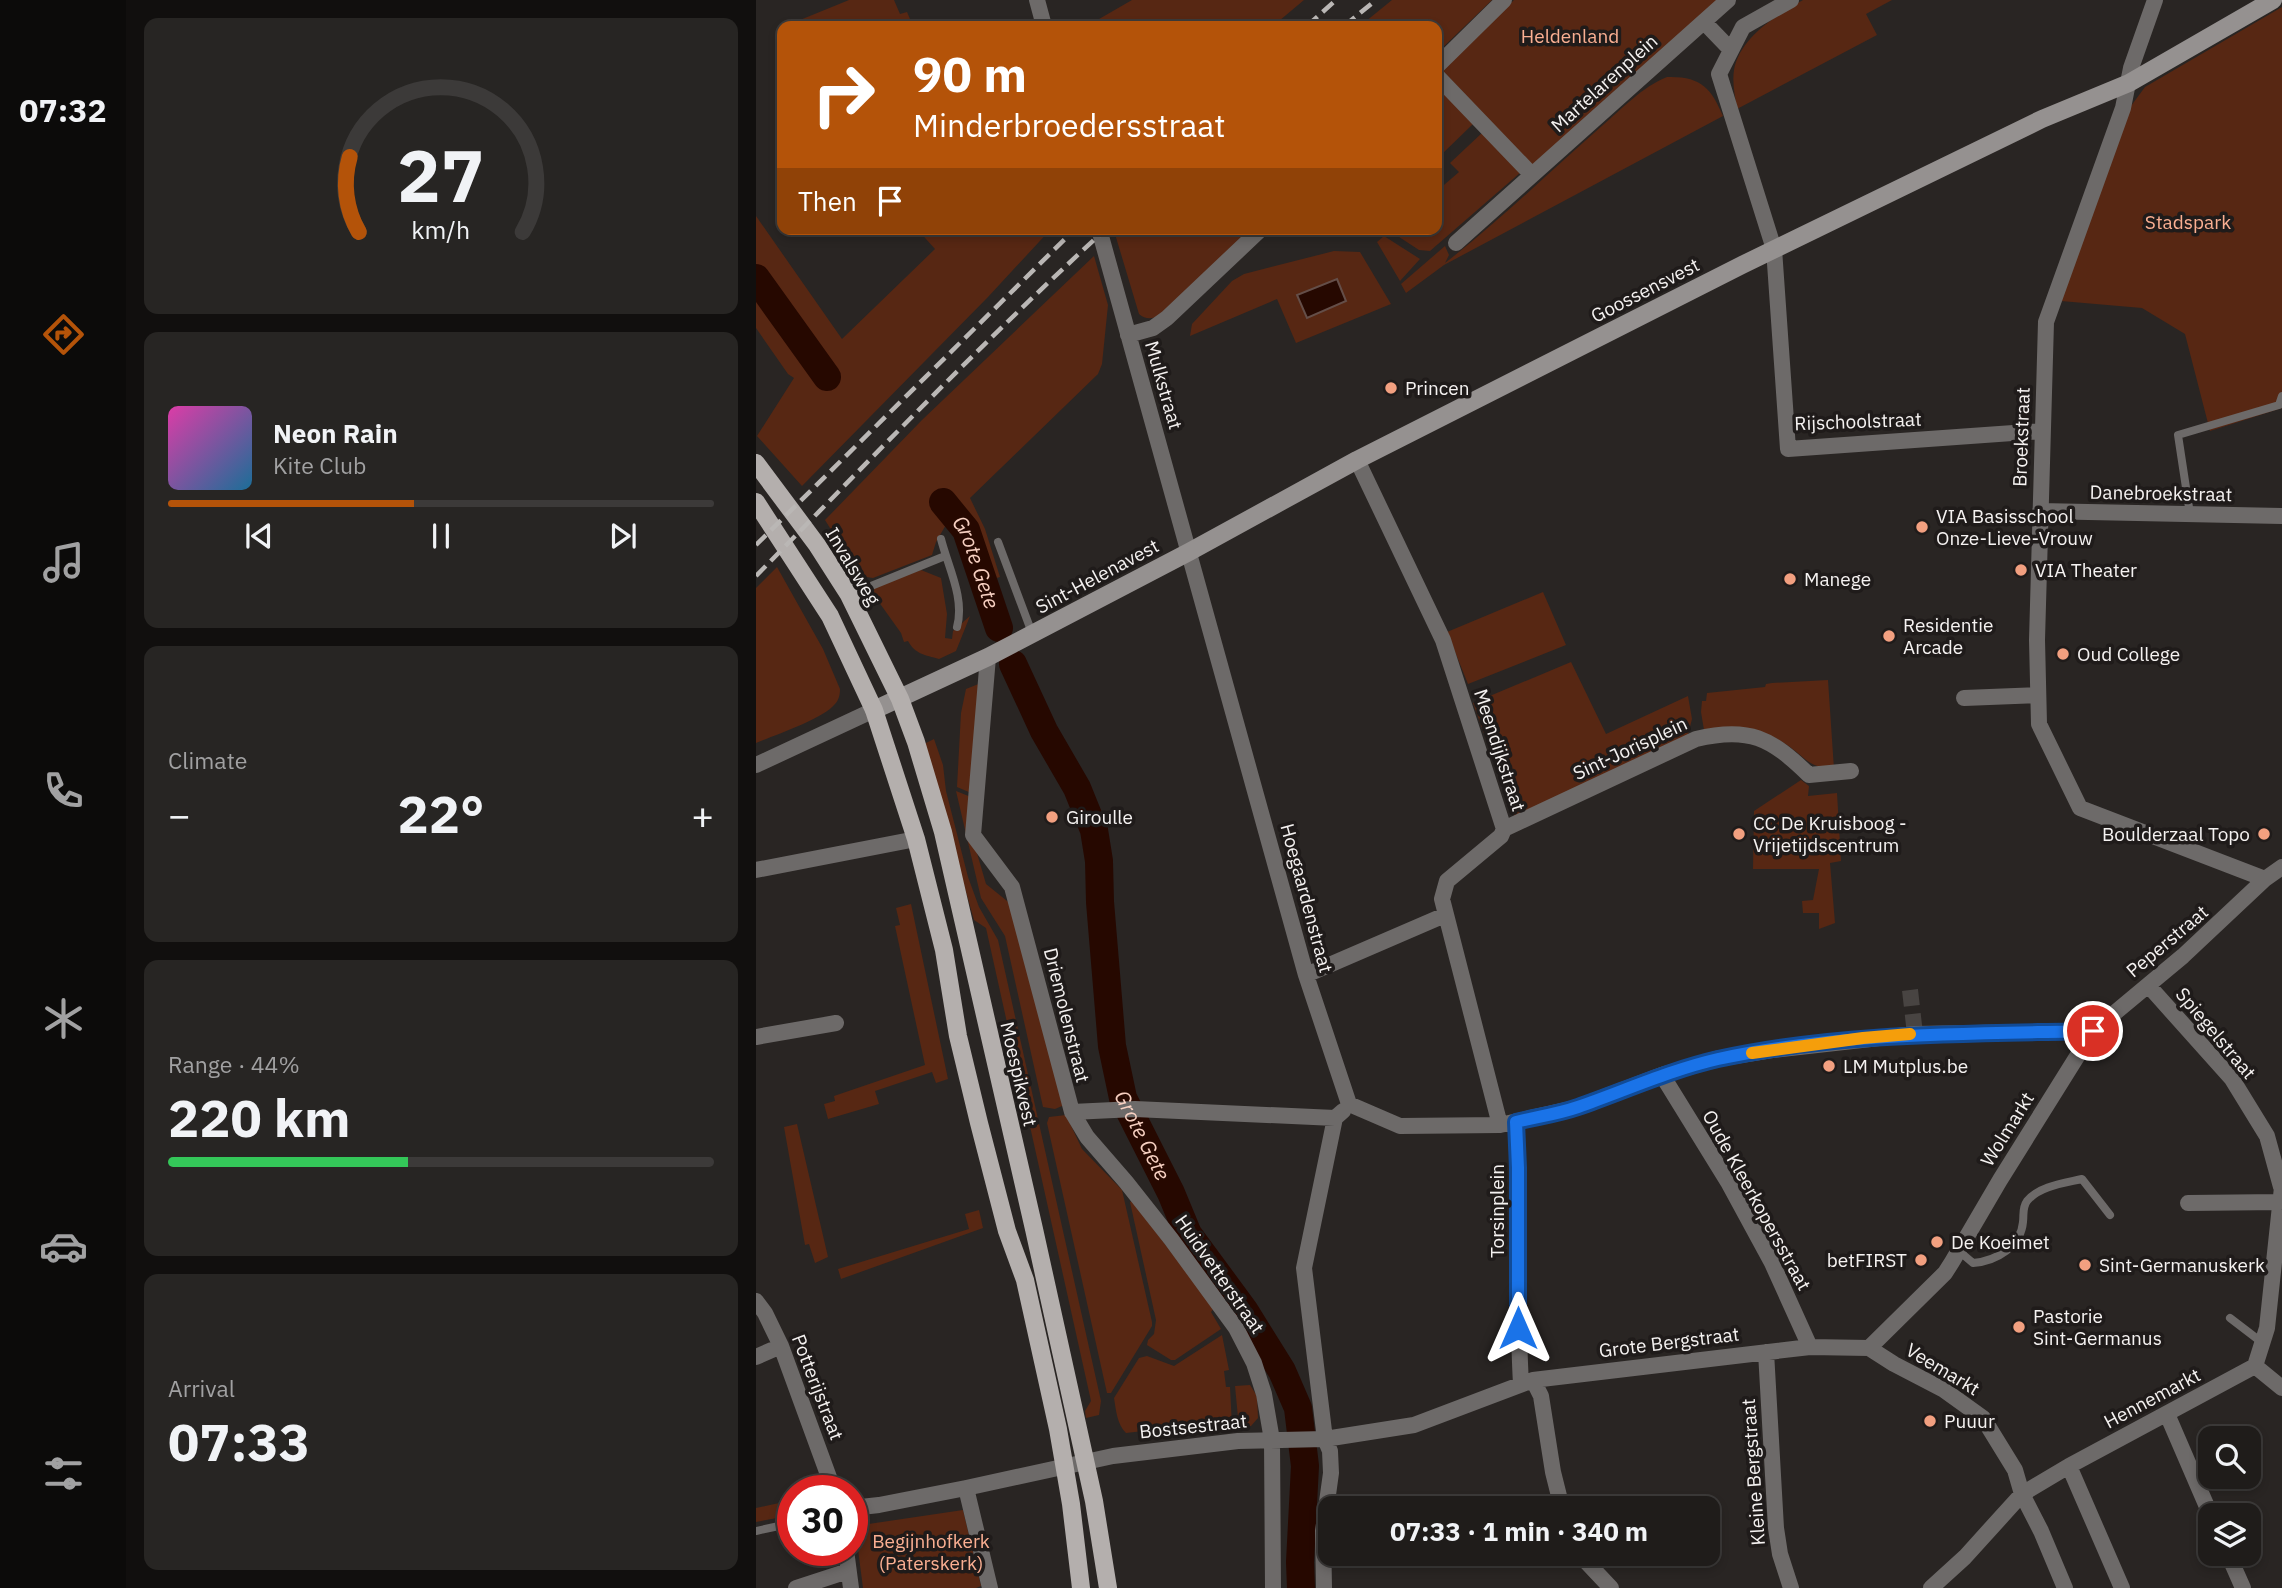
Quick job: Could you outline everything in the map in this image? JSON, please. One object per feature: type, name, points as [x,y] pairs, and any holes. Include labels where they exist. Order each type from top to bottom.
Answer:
[{"type":"main road","name":"Invalsweg","points":[[756,463],[810,534],[849,595],[900,699]]},
{"type":"main road","points":[[756,502],[830,616],[874,710],[916,839],[944,950],[958,1036],[1007,1231],[1025,1280],[1072,1504],[1081,1588]]},
{"type":"main road","name":"Moespikvest","points":[[900,699],[943,832],[1094,1501],[1108,1588]]},
{"type":"street","points":[[1037,0],[1043,21]]},
{"type":"street","points":[[1442,61],[1504,0]]},
{"type":"street","name":"Martelarenplein","points":[[1456,243],[1728,0]]},
{"type":"street","points":[[1774,248],[1719,74],[1743,27],[1791,0]]},
{"type":"street","name":"Broekstraat","points":[[2155,0],[2136,52],[2123,108],[2046,322],[2040,511],[2039,724],[2080,808],[2274,873]]},
{"type":"street","name":"Goossensvest","points":[[1189,552],[1357,460],[1774,248],[2042,119],[2129,83],[2273,0]]},
{"type":"street","points":[[1704,22],[1731,50]]},
{"type":"street","points":[[1442,81],[1532,176]]},
{"type":"street","name":"Mulkstraat","points":[[1101,235],[1189,552]]},
{"type":"street","points":[[1128,335],[1153,328],[1167,318],[1255,235]]},
{"type":"street","name":"Rijschoolstraat","points":[[1774,248],[1788,449],[2042,431]]},
{"type":"street","name":"Meendijkstraat","points":[[1357,460],[1443,640],[1504,829],[1501,836],[1447,881],[1442,899],[1508,1123]]},
{"type":"street","name":"Danebroekstraat","points":[[2040,511],[2282,516]]},
{"type":"street","name":"Sint-Helenavest","points":[[874,710],[988,657],[1189,552]]},
{"type":"street","name":"Hoegaardenstraat","points":[[1189,552],[1306,975],[1349,1104]]},
{"type":"street","name":"Driemolenstraat","points":[[988,657],[973,835],[1012,887],[1072,1112],[1129,1109],[1335,1118]]},
{"type":"street","points":[[1964,698],[2038,695]]},
{"type":"street","points":[[756,765],[874,710]]},
{"type":"street","name":"Sint-Jorisplein","points":[[1504,829],[1696,739],[1722,732],[1760,737],[1789,755],[1809,775],[1851,771]]},
{"type":"street","points":[[756,870],[916,839]]},
{"type":"street","name":"Peperstraat","points":[[2093,1031],[2220,923],[2274,873]]},
{"type":"street","points":[[1306,975],[1445,915]]},
{"type":"street","name":"Spiegelstraat","points":[[2148,985],[2232,1079],[2267,1136],[2281,1192]]},
{"type":"street","points":[[756,1037],[836,1023]]},
{"type":"street","points":[[1324,1588],[1324,1531],[1331,1473],[1330,1451],[1311,1439],[1304,1268],[1335,1118],[1349,1104],[1400,1126],[1508,1123],[1575,1108],[1662,1075],[1716,1059],[1863,1038],[1915,1034],[2093,1031]]},
{"type":"street","name":"Wolmarkt","points":[[1960,1252],[2000,1180],[2093,1031]]},
{"type":"street","name":"Oude Kleerkopersstraat","points":[[1662,1075],[1728,1182],[1772,1262],[1810,1347]]},
{"type":"street","name":"Huidvetterstraat","points":[[1072,1112],[1087,1137],[1126,1182],[1236,1328],[1254,1363],[1264,1394],[1272,1440],[1273,1588]]},
{"type":"street","name":"Torsinplein","points":[[1508,1123],[1518,1168],[1518,1328],[1527,1382],[1541,1396],[1559,1496]]},
{"type":"street","points":[[2188,1203],[2281,1192],[2264,1344],[2255,1366],[2282,1388]]},
{"type":"street","name":"Veemarkt","points":[[1960,1252],[1945,1273],[1869,1348],[1944,1390],[1983,1418],[2015,1470],[2022,1494],[2065,1588]]},
{"type":"street","name":"Potterijstraat","points":[[756,1301],[781,1346],[828,1475]]},
{"type":"street","points":[[756,1357],[781,1346]]},
{"type":"street","points":[[1810,1347],[1869,1348]]},
{"type":"street","name":"Grote Bergstraat","points":[[1527,1382],[1810,1347]]},
{"type":"street","name":"Kleine Bergstraat","points":[[1766,1352],[1776,1528],[1780,1554],[1791,1588]]},
{"type":"street","name":"Hennemarkt","points":[[2069,1466],[2255,1366]]},
{"type":"street","name":"Bostsestraat","points":[[868,1506],[1113,1456],[1238,1441],[1311,1439],[1414,1425],[1527,1382]]},
{"type":"street","points":[[2167,1414],[2205,1503]]},
{"type":"street","points":[[1931,1588],[1965,1557],[2022,1494],[2069,1466],[2122,1588]]},
{"type":"street","points":[[966,1488],[990,1588]]},
{"type":"street","points":[[848,1566],[851,1588]]},
{"type":"street","points":[[1590,1566],[1611,1588]]},
{"type":"street","points":[[2233,1566],[2243,1588]]},
{"type":"street","points":[[796,1588],[848,1571]]},
{"type":"lane","points":[[2190,514],[2178,435],[2279,405],[2282,396]]},
{"type":"lane","points":[[941,539],[958,598],[960,614],[957,627]]},
{"type":"lane","points":[[998,542],[1032,634]]},
{"type":"lane","points":[[849,595],[945,556]]},
{"type":"lane","points":[[1960,1252],[1973,1263],[1982,1262],[2010,1249],[2020,1238],[2024,1208],[2029,1199],[2047,1188],[2082,1179],[2110,1215]]},
{"type":"lane","points":[[2230,1318],[2264,1344]]},
{"type":"lane","points":[[756,1531],[777,1526]]},
{"type":"green space","points":[[849,0],[894,0],[900,14],[907,12],[911,21],[800,21]]},
{"type":"green space","points":[[1132,0],[1304,0],[1279,21],[1096,21]]},
{"type":"green space","points":[[1392,0],[1492,0],[1442,48],[1442,21],[1366,21]]},
{"type":"green space","name":"Heldenland","points":[[1514,0],[1721,0],[1533,167],[1442,70]]},
{"type":"green space","points":[[1803,0],[1892,0],[1866,14],[1877,35],[1737,109],[1733,75],[1744,47],[1761,28]]},
{"type":"green space","name":"Stadspark","points":[[2282,7],[2282,408],[2210,431],[2185,334],[2142,308],[2061,301],[2128,110],[2145,87]]},
{"type":"green space","points":[[1667,77],[1688,79],[1703,86],[1714,98],[1723,116],[1444,265],[1406,293],[1401,284],[1445,246],[1449,255],[1445,263],[1506,213],[1633,98]]},
{"type":"green space","points":[[1442,90],[1474,123],[1442,154]]},
{"type":"green space","points":[[1483,132],[1521,172],[1430,251],[1419,250],[1396,235],[1442,235],[1442,187],[1459,172],[1450,163]]},
{"type":"green space","points":[[756,216],[842,339],[935,249],[922,235],[1045,235],[802,486],[757,436],[794,378],[788,374],[756,328],[756,296],[812,370],[816,380],[825,383],[832,376],[829,365],[783,307],[756,267]]},
{"type":"green space","points":[[1115,235],[1245,235],[1166,312],[1149,318],[1139,314]]},
{"type":"green space","points":[[1384,236],[1420,259],[1400,281],[1377,242]]},
{"type":"green space","points":[[1334,251],[1360,252],[1391,304],[1296,343],[1277,299],[1190,336],[1192,324],[1232,281],[1244,274]]},
{"type":"green space","points":[[1094,256],[1108,305],[1102,364],[1098,374],[970,498],[985,529],[1000,577],[990,580],[978,530],[967,511],[947,490],[936,508],[947,523],[932,555],[873,578],[860,576],[825,520],[922,420]]},
{"type":"green space","points":[[777,567],[823,649],[840,693],[829,710],[756,743],[756,588]]},
{"type":"green space","points":[[921,570],[941,578],[947,614],[945,638],[952,639],[953,631],[970,616],[956,651],[939,659],[914,649],[908,641],[904,642],[901,633],[871,591],[874,586]]},
{"type":"green space","points":[[1543,592],[1566,645],[1468,684],[1447,632]]},
{"type":"green space","points":[[1571,662],[1606,734],[1688,696],[1692,719],[1687,738],[1514,816],[1473,703]]},
{"type":"green space","points":[[1828,680],[1834,769],[1814,765],[1790,747],[1760,732],[1728,727],[1704,730],[1701,712],[1702,701],[1706,701],[1707,693],[1765,687],[1766,684],[1772,683]]},
{"type":"green space","points":[[981,683],[971,793],[957,787],[961,713],[966,689]]},
{"type":"green space","points":[[934,739],[943,765],[946,791],[968,877],[979,907],[998,940],[1101,1401],[1099,1415],[1086,1418],[1085,1411],[1091,1401],[986,928],[974,920],[924,744]]},
{"type":"green space","points":[[1801,780],[1809,786],[1808,796],[1837,793],[1841,861],[1830,863],[1835,923],[1819,929],[1819,913],[1803,913],[1802,901],[1813,900],[1819,869],[1753,869],[1754,811]]},
{"type":"green space","points":[[956,791],[971,797],[969,826],[986,884],[1012,905],[1063,1104],[1055,1109],[1043,1107],[1005,936],[981,898]]},
{"type":"green space","points":[[911,904],[948,1079],[936,1083],[932,1072],[875,1091],[879,1104],[828,1119],[824,1104],[835,1101],[834,1096],[925,1065],[895,926],[900,925],[896,908]]},
{"type":"green space","points":[[1066,1115],[1082,1149],[1122,1190],[1152,1322],[1111,1393],[1107,1393],[1047,1123],[1049,1117]]},
{"type":"green space","points":[[797,1124],[828,1257],[815,1263],[809,1244],[805,1245],[784,1127]]},
{"type":"green space","points":[[1132,1201],[1214,1308],[1211,1312],[1221,1329],[1175,1360],[1147,1345],[1154,1334],[1156,1320],[1130,1202]]},
{"type":"green space","points":[[979,1210],[983,1228],[841,1279],[838,1269],[969,1229],[965,1214]]},
{"type":"green space","points":[[1222,1335],[1229,1370],[1224,1371],[1226,1387],[1230,1387],[1232,1426],[1225,1428],[1211,1420],[1126,1433],[1119,1421],[1114,1398],[1139,1358],[1147,1356],[1174,1366]]},
{"type":"green space","points":[[1250,1385],[1257,1396],[1258,1418],[1251,1426],[1239,1428],[1235,1386]]},
{"type":"green space","points":[[777,1503],[777,1518],[756,1522],[756,1508]]},
{"type":"green space","name":"Begijnhofkerk (Paterskerk)","points":[[963,1510],[981,1586],[863,1588],[860,1566],[868,1566],[868,1524]]},
{"type":"shaded area","points":[[1337,279],[1346,301],[1307,318],[1297,295]]},
{"type":"waterway","name":"Grote Gete","points":[[756,278],[827,377]]},
{"type":"waterway","name":"Grote Gete","points":[[943,502],[966,530],[999,628]]},
{"type":"waterway","name":"Grote Gete","points":[[1013,664],[1044,731],[1077,788],[1094,830],[1099,861],[1112,1046],[1123,1098],[1171,1193],[1188,1234],[1244,1310],[1282,1371],[1298,1408],[1305,1466],[1301,1588]]},
{"type":"tunnel","points":[[1910,990],[1915,1034]]},
{"type":"railway","points":[[1313,21],[1336,0]]},
{"type":"railway","points":[[1350,21],[1376,0]]},
{"type":"railway","points":[[756,545],[1069,235]]},
{"type":"railway","points":[[756,576],[972,357],[1100,235]]},
{"type":"slow traffic","points":[[1752,1053],[1910,1034]]},
{"type":"place","name":"Princen","points":[[1391,388]]},
{"type":"place","name":"VIA Basisschool Onze-Lieve-Vrouw","points":[[1922,527]]},
{"type":"place","name":"VIA Theater","points":[[2021,570]]},
{"type":"place","name":"Manege","points":[[1790,579]]},
{"type":"place","name":"Residentie Arcade","points":[[1889,636]]},
{"type":"place","name":"Oud College","points":[[2063,654]]},
{"type":"place","name":"Giroulle","points":[[1052,817]]},
{"type":"place","name":"CC De Kruisboog - Vrijetijdscentrum","points":[[1739,834]]},
{"type":"place","name":"Boulderzaal Topo","points":[[2264,834]]},
{"type":"place","name":"LM Mutplus.be","points":[[1829,1066]]},
{"type":"place","name":"De Koeimet","points":[[1937,1242]]},
{"type":"place","name":"betFIRST","points":[[1921,1260]]},
{"type":"place","name":"Sint-Germanuskerk","points":[[2085,1265]]},
{"type":"place","name":"Pastorie Sint-Germanus","points":[[2019,1327]]},
{"type":"place","name":"Puuur","points":[[1930,1421]]},
{"type":"route","points":[[1518,1328],[1516,1122],[1575,1108],[1662,1075],[1716,1059],[1772,1050],[1915,1034],[2093,1031]]}]
